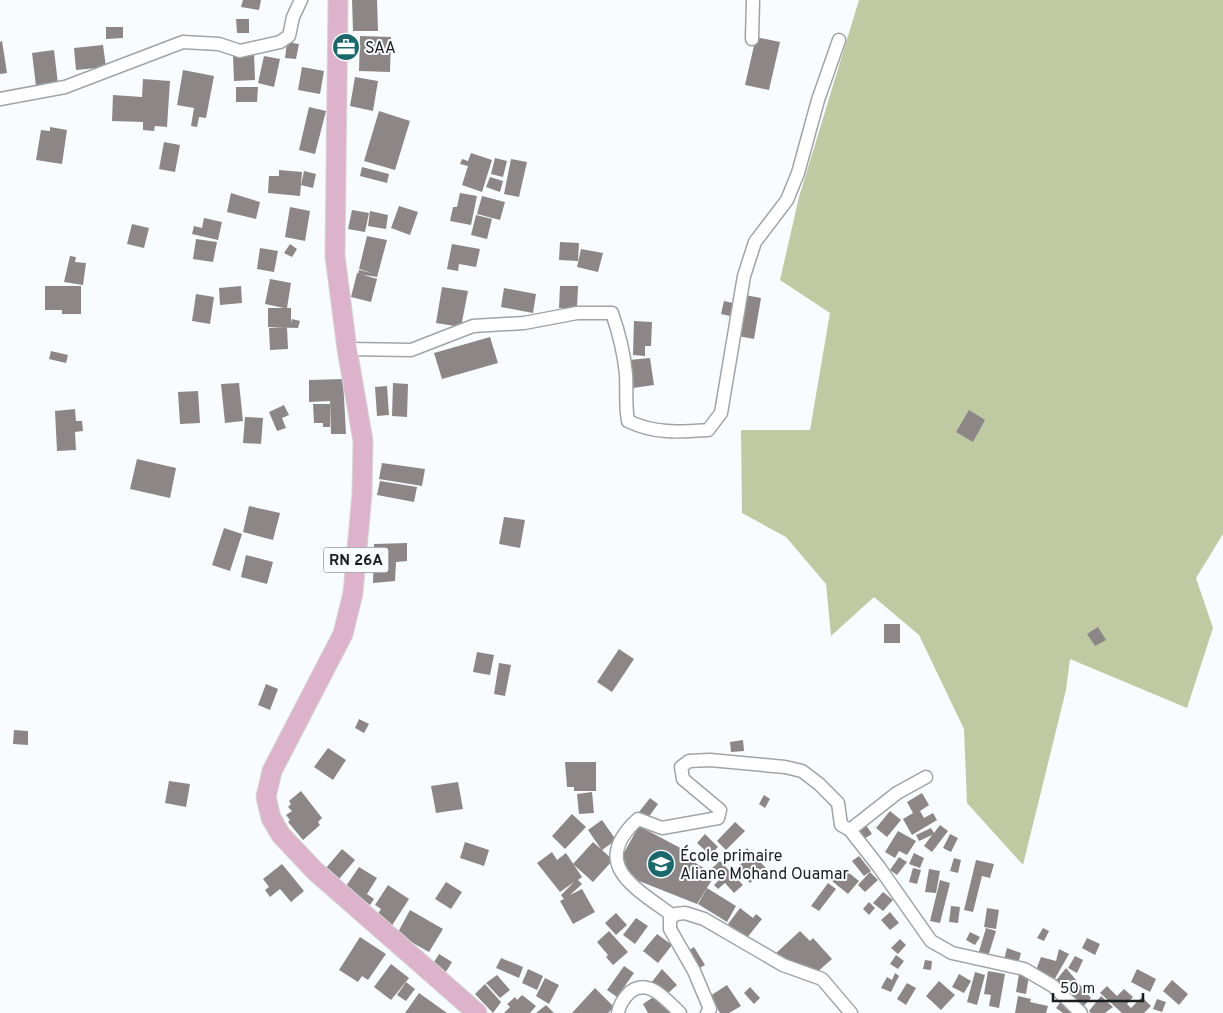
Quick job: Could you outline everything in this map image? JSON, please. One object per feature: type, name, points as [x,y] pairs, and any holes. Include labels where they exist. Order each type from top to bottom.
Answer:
[{"type":"main road","name":"RN 26A","points":[[338,0],[335,256],[347,349],[363,441],[362,494],[353,593],[343,634],[272,771],[266,797],[271,818],[281,835],[315,872],[477,1013]]},
{"type":"street","points":[[0,99],[65,87],[183,42],[219,44],[240,51],[280,42],[290,36],[293,17],[301,0]]},
{"type":"street","points":[[752,39],[753,0]]},
{"type":"street","points":[[347,349],[411,350],[473,326],[524,323],[577,313],[612,313],[619,334],[626,375],[625,404],[628,421],[646,429],[676,432],[708,430],[721,413],[731,344],[749,259],[755,242],[787,200],[798,173],[818,100],[839,40]]},
{"type":"street","points":[[673,916],[630,883],[618,866],[615,852],[624,835],[638,819],[662,828],[718,818],[720,810],[683,779],[681,767],[689,761],[710,760],[785,766],[802,771],[838,803],[841,825],[850,830],[884,874],[931,941],[952,953],[1024,969],[1053,986],[1081,1013]]},
{"type":"street","points":[[850,830],[897,793],[926,777]]},
{"type":"street","points":[[707,1013],[710,1009],[703,990],[670,929],[670,919],[673,916],[685,913],[704,919],[783,965],[822,979],[850,1013]]},
{"type":"street","points":[[618,1013],[625,997],[636,988],[647,986],[658,993],[680,1013]]},
{"type":"green space","points":[[859,0],[1223,0],[1223,534],[1196,578],[1213,628],[1187,708],[1070,659],[1066,690],[1023,865],[967,803],[964,729],[919,635],[874,597],[831,636],[826,584],[786,537],[742,513],[741,430],[810,430],[830,313],[780,280],[799,197]]},
{"type":"building","points":[[243,0],[261,0],[259,10],[241,7]]},
{"type":"building","points":[[352,0],[377,0],[378,31],[353,31]]},
{"type":"building","points":[[236,19],[249,19],[249,33],[237,33]]},
{"type":"building","points":[[106,27],[123,27],[123,38],[106,39]]},
{"type":"building","points":[[360,36],[391,37],[390,72],[359,71]]},
{"type":"building","points":[[756,37],[780,42],[769,90],[745,85]]},
{"type":"building","points":[[2,41],[7,73],[0,74],[0,42]]},
{"type":"building","points":[[287,42],[299,44],[296,59],[285,58]]},
{"type":"building","points":[[103,45],[106,67],[76,70],[74,48]]},
{"type":"building","points":[[54,50],[58,84],[36,86],[32,53]]},
{"type":"building","points":[[254,53],[255,80],[234,81],[233,55]]},
{"type":"building","points":[[264,56],[280,59],[274,87],[258,83]]},
{"type":"building","points":[[302,67],[324,71],[320,94],[298,90]]},
{"type":"building","points":[[183,70],[214,76],[206,118],[199,117],[197,127],[191,126],[194,108],[177,105]]},
{"type":"building","points":[[355,77],[378,81],[373,111],[350,106]]},
{"type":"building","points":[[143,79],[170,81],[167,127],[155,126],[154,131],[143,130],[143,122],[112,121],[113,95],[142,97]]},
{"type":"building","points":[[236,87],[258,87],[257,102],[236,102]]},
{"type":"building","points":[[309,107],[326,111],[315,154],[299,150]]},
{"type":"building","points":[[379,111],[410,121],[395,170],[364,161]]},
{"type":"building","points":[[50,127],[67,130],[62,164],[36,160],[41,130],[50,131]]},
{"type":"building","points":[[164,142],[180,145],[175,172],[159,169]]},
{"type":"building","points":[[471,153],[492,160],[482,192],[462,185],[468,166],[460,164],[462,159],[468,161]]},
{"type":"building","points":[[495,158],[507,161],[503,177],[491,174]]},
{"type":"building","points":[[511,159],[527,162],[519,197],[504,194]]},
{"type":"building","points":[[362,167],[389,174],[387,183],[360,176]]},
{"type":"building","points":[[279,170],[302,172],[300,196],[268,193],[269,176],[279,176]]},
{"type":"building","points":[[304,171],[316,174],[313,188],[301,185]]},
{"type":"building","points":[[490,177],[503,181],[500,192],[486,187]]},
{"type":"building","points":[[231,193],[260,202],[256,219],[227,212]]},
{"type":"building","points":[[460,193],[477,196],[471,225],[450,221],[453,207],[457,207]]},
{"type":"building","points":[[482,196],[505,202],[500,220],[477,214]]},
{"type":"building","points":[[399,206],[418,212],[410,235],[391,228]]},
{"type":"building","points":[[290,207],[310,211],[305,241],[285,237]]},
{"type":"building","points":[[352,210],[369,213],[365,232],[348,229]]},
{"type":"building","points":[[370,211],[388,215],[386,229],[368,226]]},
{"type":"building","points":[[476,215],[492,219],[487,239],[471,235]]},
{"type":"building","points":[[204,218],[222,222],[218,240],[192,234],[194,226],[202,228]]},
{"type":"building","points":[[132,224],[149,228],[144,248],[127,244]]},
{"type":"building","points":[[367,236],[387,240],[377,277],[358,274],[359,270],[372,273],[359,269]]},
{"type":"building","points":[[196,239],[217,242],[213,262],[193,259]]},
{"type":"building","points":[[560,242],[579,243],[578,261],[559,260]]},
{"type":"building","points":[[290,244],[297,249],[292,257],[284,253]]},
{"type":"building","points":[[452,244],[480,249],[476,267],[459,264],[458,271],[447,269]]},
{"type":"building","points":[[260,248],[278,251],[274,272],[257,269]]},
{"type":"building","points":[[581,249],[603,253],[598,272],[577,267]]},
{"type":"building","points":[[70,256],[76,257],[75,262],[86,263],[83,285],[64,282]]},
{"type":"building","points":[[357,273],[377,279],[371,302],[351,297]]},
{"type":"building","points":[[270,279],[291,283],[287,308],[291,308],[291,323],[292,319],[300,321],[298,328],[268,327],[268,308],[284,308],[265,304]]},
{"type":"building","points":[[45,286],[81,286],[81,314],[62,314],[62,310],[45,310]]},
{"type":"building","points":[[241,286],[242,303],[220,305],[219,288]]},
{"type":"building","points":[[560,286],[578,286],[577,308],[559,308]]},
{"type":"building","points":[[442,287],[468,291],[461,327],[436,323]]},
{"type":"building","points":[[504,288],[536,294],[533,313],[501,307]]},
{"type":"building","points":[[196,294],[214,297],[210,324],[192,321]]},
{"type":"building","points":[[745,295],[761,298],[754,339],[738,336]]},
{"type":"building","points":[[724,301],[733,303],[730,316],[721,314]]},
{"type":"building","points":[[634,321],[652,322],[651,346],[645,346],[645,356],[633,355]]},
{"type":"building","points":[[287,327],[288,349],[270,350],[269,328]]},
{"type":"building","points":[[490,337],[498,363],[442,379],[434,353]]},
{"type":"building","points":[[51,351],[68,355],[66,363],[49,359]]},
{"type":"building","points":[[650,358],[654,385],[633,388],[629,360]]},
{"type":"building","points":[[343,379],[346,434],[331,434],[330,401],[309,402],[309,380]]},
{"type":"building","points":[[239,383],[243,421],[225,423],[221,384]]},
{"type":"building","points":[[393,383],[408,384],[407,417],[392,416]]},
{"type":"building","points":[[387,386],[389,415],[377,416],[375,387]]},
{"type":"building","points":[[198,391],[200,423],[180,424],[178,392]]},
{"type":"building","points":[[313,404],[330,404],[330,427],[323,427],[323,423],[314,423]]},
{"type":"building","points":[[284,405],[289,415],[282,418],[286,428],[277,431],[269,412]]},
{"type":"building","points":[[75,409],[76,421],[82,421],[83,431],[75,432],[76,450],[57,451],[55,411]]},
{"type":"building","points":[[969,410],[985,420],[973,442],[956,432]]},
{"type":"building","points":[[245,417],[263,418],[261,444],[243,443]]},
{"type":"building","points":[[137,459],[176,468],[170,498],[130,489]]},
{"type":"building","points":[[382,463],[425,469],[422,486],[379,479]]},
{"type":"building","points":[[380,481],[417,487],[414,502],[377,495]]},
{"type":"building","points":[[249,506],[280,513],[273,540],[243,532]]},
{"type":"building","points":[[504,517],[525,520],[520,548],[499,544]]},
{"type":"building","points":[[224,528],[242,534],[230,571],[212,565]]},
{"type":"building","points":[[407,543],[407,561],[396,562],[395,581],[373,583],[374,544]]},
{"type":"building","points":[[246,555],[273,562],[267,584],[241,577]]},
{"type":"building","points":[[884,624],[900,624],[900,643],[884,643]]},
{"type":"building","points":[[1098,627],[1106,640],[1095,646],[1087,634]]},
{"type":"building","points":[[619,649],[634,659],[612,692],[597,682]]},
{"type":"building","points":[[477,652],[494,655],[490,675],[473,672]]},
{"type":"building","points":[[499,663],[511,665],[505,696],[494,694]]},
{"type":"building","points":[[266,684],[278,689],[270,710],[258,705]]},
{"type":"building","points":[[359,719],[369,724],[364,733],[355,728]]},
{"type":"building","points":[[14,730],[28,731],[28,745],[13,744]]},
{"type":"building","points":[[743,740],[744,751],[731,752],[730,742]]},
{"type":"building","points":[[328,748],[346,760],[333,780],[314,767]]},
{"type":"building","points":[[565,762],[596,762],[596,791],[574,791],[574,787],[567,787]]},
{"type":"building","points":[[169,781],[190,784],[186,807],[165,803]]},
{"type":"building","points":[[458,782],[463,809],[436,813],[431,786]]},
{"type":"building","points":[[301,791],[322,818],[318,822],[320,825],[303,840],[288,822],[290,820],[286,815],[292,811],[288,807],[291,804],[289,801]]},
{"type":"building","points":[[592,792],[594,813],[579,814],[577,794]]},
{"type":"building","points":[[922,793],[929,805],[920,811],[924,818],[933,813],[937,820],[912,835],[903,819],[913,813],[907,802]]},
{"type":"building","points":[[764,795],[770,799],[765,808],[759,804]]},
{"type":"building","points":[[650,798],[658,804],[648,818],[639,812]]},
{"type":"building","points":[[890,811],[901,820],[887,837],[876,828]]},
{"type":"building","points":[[572,814],[586,827],[565,849],[552,836]]},
{"type":"building","points":[[602,820],[616,840],[602,850],[613,860],[593,882],[573,864],[593,842],[601,849],[588,830]]},
{"type":"building","points":[[735,822],[745,831],[726,850],[717,841]]},
{"type":"building","points":[[866,825],[872,834],[862,840],[856,831]]},
{"type":"building","points":[[940,825],[948,831],[932,852],[924,846],[932,835],[919,841],[916,835],[931,828],[934,833]]},
{"type":"building","name":"École primaire Aliane Mohand Ouamar","points":[[639,826],[686,851],[684,856],[715,875],[697,904],[639,881],[629,872],[622,856]]},
{"type":"building","points":[[898,831],[916,841],[907,855],[899,851],[895,858],[885,852]]},
{"type":"building","points":[[705,834],[718,847],[710,855],[697,843]]},
{"type":"building","points":[[950,834],[958,838],[951,852],[943,848]]},
{"type":"building","points":[[465,842],[489,850],[484,866],[460,858]]},
{"type":"building","points":[[747,848],[766,868],[750,883],[736,869],[747,858],[742,853]]},
{"type":"building","points":[[342,849],[355,860],[339,879],[326,868]]},
{"type":"building","points":[[552,852],[557,860],[566,853],[582,877],[578,880],[582,884],[570,895],[582,889],[595,912],[573,924],[560,901],[564,899],[561,895],[574,882],[560,892],[537,863]]},
{"type":"building","points":[[914,853],[924,858],[920,868],[909,864]]},
{"type":"building","points":[[859,856],[871,871],[864,876],[852,861]]},
{"type":"building","points":[[899,857],[907,862],[897,875],[890,870]]},
{"type":"building","points":[[954,858],[961,860],[958,873],[950,871]]},
{"type":"building","points":[[976,860],[994,864],[990,878],[982,876],[973,912],[964,910]]},
{"type":"building","points":[[720,861],[743,885],[734,893],[725,883],[718,889],[714,885],[719,880],[710,870]]},
{"type":"building","points":[[282,864],[304,891],[291,902],[280,889],[270,897],[265,890],[269,887],[263,879]]},
{"type":"building","points":[[359,867],[377,878],[367,894],[374,899],[370,905],[344,889]]},
{"type":"building","points":[[913,868],[921,870],[917,884],[909,882]]},
{"type":"building","points":[[844,869],[859,881],[848,894],[832,881]]},
{"type":"building","points":[[929,869],[940,871],[936,893],[925,892]]},
{"type":"building","points":[[870,872],[878,880],[865,892],[858,885]]},
{"type":"building","points":[[940,880],[950,883],[940,923],[930,921]]},
{"type":"building","points":[[446,882],[462,892],[451,909],[435,899]]},
{"type":"building","points":[[828,883],[836,889],[819,911],[811,906]]},
{"type":"building","points":[[388,885],[409,899],[391,927],[376,917],[381,909],[375,905]]},
{"type":"building","points":[[707,888],[736,906],[727,922],[698,904]]},
{"type":"building","points":[[883,892],[893,900],[883,911],[873,903]]},
{"type":"building","points":[[869,902],[875,908],[869,915],[863,909]]},
{"type":"building","points":[[951,906],[960,907],[958,923],[949,922]]},
{"type":"building","points":[[740,908],[753,918],[756,914],[762,919],[746,939],[728,924]]},
{"type":"building","points":[[987,908],[999,910],[996,929],[984,927]]},
{"type":"building","points":[[410,910],[443,929],[429,952],[397,934]]},
{"type":"building","points":[[890,912],[899,923],[890,930],[881,920]]},
{"type":"building","points":[[616,913],[627,925],[616,935],[605,923]]},
{"type":"building","points":[[636,918],[648,926],[635,944],[623,935]]},
{"type":"building","points":[[986,928],[996,931],[987,960],[977,958]]},
{"type":"building","points":[[1043,928],[1049,931],[1044,941],[1037,938]]},
{"type":"building","points":[[609,931],[628,952],[613,965],[606,957],[608,955],[597,942]]},
{"type":"building","points":[[800,931],[810,941],[813,938],[832,959],[815,974],[774,955]]},
{"type":"building","points":[[970,932],[980,937],[975,945],[966,940]]},
{"type":"building","points":[[657,934],[672,945],[658,963],[643,951]]},
{"type":"building","points":[[360,937],[386,954],[368,980],[362,976],[358,982],[339,970]]},
{"type":"building","points":[[1087,938],[1100,944],[1095,955],[1082,948]]},
{"type":"building","points":[[900,939],[906,945],[898,954],[891,948]]},
{"type":"building","points":[[694,947],[705,965],[696,970],[685,953]]},
{"type":"building","points":[[1007,948],[1021,953],[1018,964],[1004,960]]},
{"type":"building","points":[[1059,949],[1069,954],[1053,982],[1035,973],[1041,957],[1056,961]]},
{"type":"building","points":[[439,954],[452,962],[444,975],[431,967]]},
{"type":"building","points":[[896,955],[904,961],[898,969],[890,964]]},
{"type":"building","points":[[1075,956],[1083,960],[1077,973],[1068,968]]},
{"type":"building","points":[[501,958],[523,967],[519,978],[496,968]]},
{"type":"building","points":[[925,960],[932,961],[931,970],[923,969]]},
{"type":"building","points":[[391,964],[409,978],[391,1000],[374,987]]},
{"type":"building","points":[[624,966],[634,973],[617,997],[607,990]]},
{"type":"building","points":[[1066,968],[1091,998],[1081,1009],[1054,983]]},
{"type":"building","points":[[528,969],[543,976],[537,990],[522,983]]},
{"type":"building","points":[[662,969],[677,985],[664,997],[651,983]]},
{"type":"building","points":[[1137,969],[1156,979],[1150,992],[1131,982]]},
{"type":"building","points":[[988,971],[1005,974],[999,1008],[989,1006],[991,995],[984,994]]},
{"type":"building","points":[[975,972],[985,975],[977,1005],[967,1002]]},
{"type":"building","points":[[895,973],[899,976],[891,992],[881,988],[887,977],[892,980]]},
{"type":"building","points":[[959,974],[971,981],[964,993],[952,987]]},
{"type":"building","points":[[1019,974],[1029,976],[1026,994],[1016,992]]},
{"type":"building","points":[[497,975],[510,990],[500,998],[486,983]]},
{"type":"building","points":[[545,978],[559,985],[549,1004],[536,996]]},
{"type":"building","points":[[1172,980],[1188,994],[1179,1005],[1163,991]]},
{"type":"building","points":[[939,981],[955,995],[941,1010],[926,996]]},
{"type":"building","points":[[406,982],[415,989],[406,1001],[397,995]]},
{"type":"building","points":[[907,983],[916,988],[906,1005],[897,999]]},
{"type":"building","points":[[485,984],[501,1002],[493,1013],[475,994]]},
{"type":"building","points":[[727,985],[741,1006],[729,1013],[720,1013],[710,996]]},
{"type":"building","points":[[1107,986],[1117,996],[1124,989],[1133,997],[1127,1004],[1131,1008],[1142,997],[1151,1006],[1144,1013],[1122,1013],[1100,993]]},
{"type":"building","points":[[750,987],[760,998],[754,1004],[744,993]]},
{"type":"building","points":[[595,988],[614,1007],[608,1013],[572,1013]]},
{"type":"building","points":[[419,993],[447,1013],[405,1013]]},
{"type":"building","points":[[522,995],[536,1006],[530,1013],[504,1013],[510,1007],[507,1004],[515,997],[517,1000]]},
{"type":"building","points":[[655,996],[670,1013],[648,1013],[643,1004]]},
{"type":"building","points":[[1018,996],[1031,999],[1030,1002],[1048,1006],[1046,1013],[1015,1013]]},
{"type":"building","points":[[1101,996],[1113,1007],[1105,1013],[1091,1013],[1089,1011]]},
{"type":"building","points":[[1157,999],[1166,1002],[1162,1012],[1153,1009]]},
{"type":"building","points":[[1062,1000],[1075,1009],[1072,1013],[1063,1013],[1056,1008]]},
{"type":"building","points":[[546,1005],[554,1013],[536,1013]]},
{"type":"place","name":"SAA","points":[[346,47]]},
{"type":"place","name":"École primaire Aliane Mohand Ouamar","points":[[661,864]]}]
